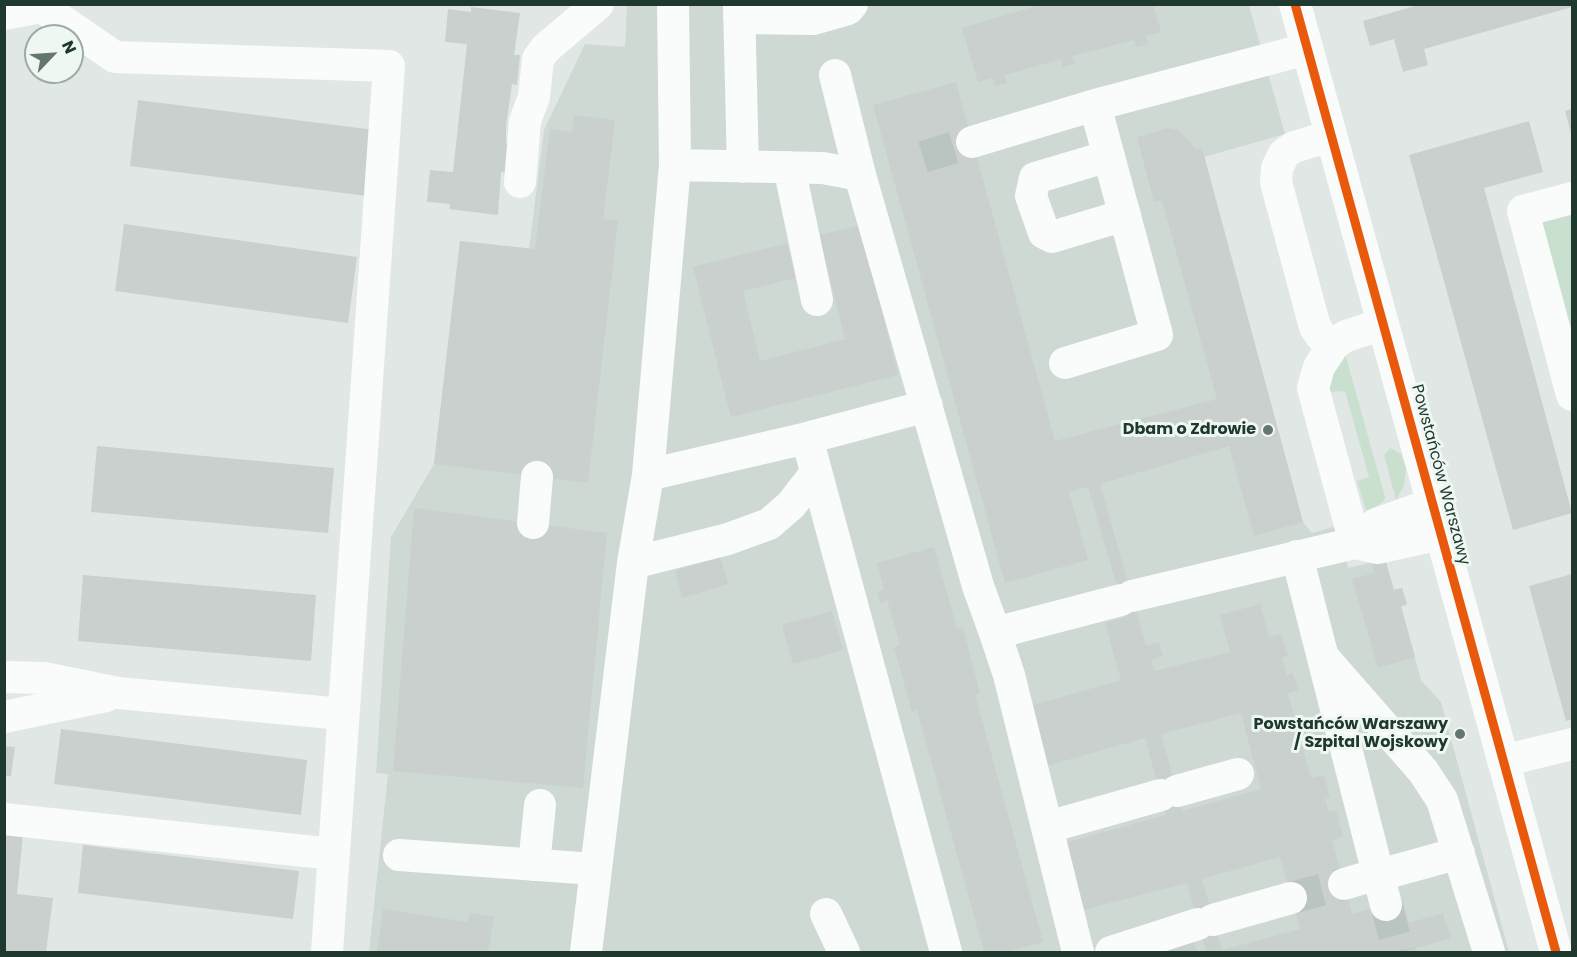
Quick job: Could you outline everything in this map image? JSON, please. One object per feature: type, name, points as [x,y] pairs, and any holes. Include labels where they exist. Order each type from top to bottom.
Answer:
[{"type":"street","points":[[520,182],[525,121],[534,97],[538,59],[544,49],[598,4]]},
{"type":"street","points":[[586,952],[594,869],[633,563],[648,475],[675,165],[673,4]]},
{"type":"street","points":[[743,166],[739,11],[813,19],[848,9],[852,4]]},
{"type":"street","name":"Powstańców Warszawy","points":[[1295,4],[1556,952]]},
{"type":"street","points":[[4,14],[42,7],[115,57],[389,66],[327,952]]},
{"type":"street","points":[[972,142],[1095,105],[1307,49]]},
{"type":"street","points":[[835,75],[860,175],[978,586],[995,633],[1048,827],[1078,952]]},
{"type":"street","points":[[1065,363],[1157,335],[1095,105]]},
{"type":"street","points":[[1331,136],[1294,147],[1284,154],[1277,168],[1276,182],[1315,327],[1322,337],[1334,344]]},
{"type":"street","points":[[1108,156],[1035,178],[1031,196],[1044,232],[1052,237],[1125,215]]},
{"type":"street","points":[[675,165],[823,168],[860,175]]},
{"type":"street","points":[[789,167],[817,300]]},
{"type":"street","points":[[1572,198],[1523,212],[1572,395]]},
{"type":"street","points":[[1355,543],[1313,388],[1319,367],[1334,344],[1346,336],[1383,324]]},
{"type":"street","points":[[648,475],[807,438],[927,406]]},
{"type":"street","points":[[807,438],[946,952]]},
{"type":"street","points":[[633,563],[728,539],[769,524],[791,505],[815,474]]},
{"type":"street","points":[[533,523],[537,477]]},
{"type":"street","points":[[1355,543],[1376,524],[1432,504]]},
{"type":"street","points":[[995,633],[1127,598],[1355,543],[1378,548],[1441,534]]},
{"type":"street","points":[[1297,556],[1386,904]]},
{"type":"street","points":[[1320,652],[1423,771],[1442,800],[1489,952]]},
{"type":"street","points":[[4,677],[44,678],[118,693],[342,714]]},
{"type":"street","points":[[4,717],[118,693]]},
{"type":"street","points":[[1503,761],[1572,744]]},
{"type":"street","points":[[1048,827],[1238,774]]},
{"type":"street","points":[[534,865],[540,805]]},
{"type":"street","points":[[4,819],[333,854]]},
{"type":"street","points":[[1394,871],[1459,853]]},
{"type":"street","points":[[399,855],[594,869]]},
{"type":"street","points":[[1111,952],[1291,898]]},
{"type":"street","points":[[826,914],[844,952]]},
{"type":"shaded area","points":[[627,5],[1249,5],[1285,134],[1204,157],[1303,522],[1312,533],[1337,526],[1348,568],[1385,559],[1394,590],[1402,588],[1407,604],[1401,607],[1421,680],[1441,702],[1509,952],[369,952],[388,774],[376,773],[391,537],[434,464],[460,241],[529,249],[544,130],[585,44],[625,47]]},
{"type":"green space","points":[[1572,198],[1572,395],[1523,211]]},
{"type":"green space","points":[[1344,350],[1385,497],[1384,501],[1369,511],[1366,510],[1357,481],[1369,477],[1345,391],[1329,392],[1330,366]]},
{"type":"green space","points":[[1390,448],[1401,454],[1406,467],[1404,486],[1396,500],[1384,455]]},
{"type":"building","points":[[1043,4],[1153,4],[1161,32],[1146,36],[1148,44],[1136,47],[1134,40],[1072,56],[1075,64],[1063,67],[1061,59],[1005,75],[1007,83],[995,86],[993,78],[978,82],[962,28]]},
{"type":"building","points":[[1422,4],[1572,4],[1572,7],[1424,49],[1428,65],[1403,72],[1394,39],[1370,46],[1363,21]]},
{"type":"building","points":[[471,7],[520,13],[514,55],[520,55],[517,85],[512,84],[506,126],[506,143],[511,143],[507,173],[501,172],[498,215],[449,209],[450,204],[427,202],[430,170],[453,172],[467,44],[445,42],[448,9],[471,12]]},
{"type":"building","points":[[956,82],[1055,441],[1217,399],[1162,201],[1154,202],[1137,137],[1168,128],[1178,130],[1196,149],[1202,148],[1303,522],[1254,536],[1229,446],[1100,484],[1146,646],[1159,642],[1163,656],[1151,660],[1154,671],[1230,652],[1220,615],[1260,604],[1269,637],[1281,634],[1288,656],[1282,658],[1287,675],[1293,673],[1298,690],[1288,693],[1311,778],[1324,775],[1330,798],[1325,799],[1329,812],[1336,810],[1343,837],[1332,840],[1352,914],[1403,900],[1409,923],[1443,913],[1451,938],[1416,948],[1417,952],[1206,952],[1187,883],[1083,910],[1065,843],[1166,815],[1145,738],[1046,766],[1030,706],[1121,680],[1105,623],[1126,617],[1088,487],[1069,492],[1088,560],[1005,583],[873,105]],"holes":[[[1241,713],[1261,789],[1182,811],[1161,734]],[[1280,857],[1300,929],[1222,950],[1202,879]]]},
{"type":"building","points":[[138,100],[375,130],[367,196],[130,166]]},
{"type":"building","points":[[1572,109],[1572,137],[1565,111]]},
{"type":"building","points":[[574,115],[615,120],[603,219],[618,221],[588,483],[434,464],[460,241],[535,249],[550,129],[572,132]]},
{"type":"building","points":[[1529,121],[1543,172],[1484,188],[1572,513],[1513,530],[1409,155]]},
{"type":"building","points":[[124,224],[357,257],[348,323],[115,291]]},
{"type":"building","points":[[860,225],[898,375],[731,417],[693,267],[787,243],[796,278],[743,291],[760,361],[845,339],[819,235]]},
{"type":"building","points":[[97,446],[334,468],[328,533],[91,512]]},
{"type":"building","points":[[414,508],[607,533],[583,788],[393,771]]},
{"type":"building","points":[[934,547],[957,629],[963,628],[980,693],[975,695],[1043,942],[1006,952],[984,952],[917,710],[912,712],[894,647],[900,645],[887,600],[880,603],[877,592],[884,590],[877,563]]},
{"type":"building","points":[[720,557],[728,584],[682,598],[675,571]]},
{"type":"building","points":[[1385,559],[1394,590],[1402,588],[1407,604],[1401,606],[1415,657],[1378,668],[1352,579],[1374,573],[1372,562]]},
{"type":"building","points":[[1572,574],[1572,719],[1566,721],[1529,586]]},
{"type":"building","points":[[83,575],[316,595],[311,661],[78,641]]},
{"type":"building","points":[[832,611],[843,650],[793,664],[782,625]]},
{"type":"building","points":[[61,729],[307,760],[301,815],[54,784]]},
{"type":"building","points":[[4,746],[15,747],[11,776],[4,776]]},
{"type":"building","points":[[4,833],[23,835],[17,894],[53,898],[46,952],[4,952]]},
{"type":"building","points":[[83,845],[299,871],[293,919],[78,893]]},
{"type":"building","points":[[383,909],[468,922],[470,913],[494,917],[488,952],[377,952]]},
{"type":"building","points":[[1193,939],[1197,952],[1147,952]]},
{"type":"tunnel","points":[[923,157],[972,142]]},
{"type":"tunnel","points":[[1291,898],[1344,884]]},
{"type":"tunnel","points":[[1386,905],[1399,952]]},
{"type":"cycle path","points":[[1295,4],[1556,952]]},
{"type":"place","name":"Dbam o Zdrowie","points":[[1268,430]]},
{"type":"place","name":"Powstańców Warszawy / Szpital Wojskowy","points":[[1460,734]]}]
